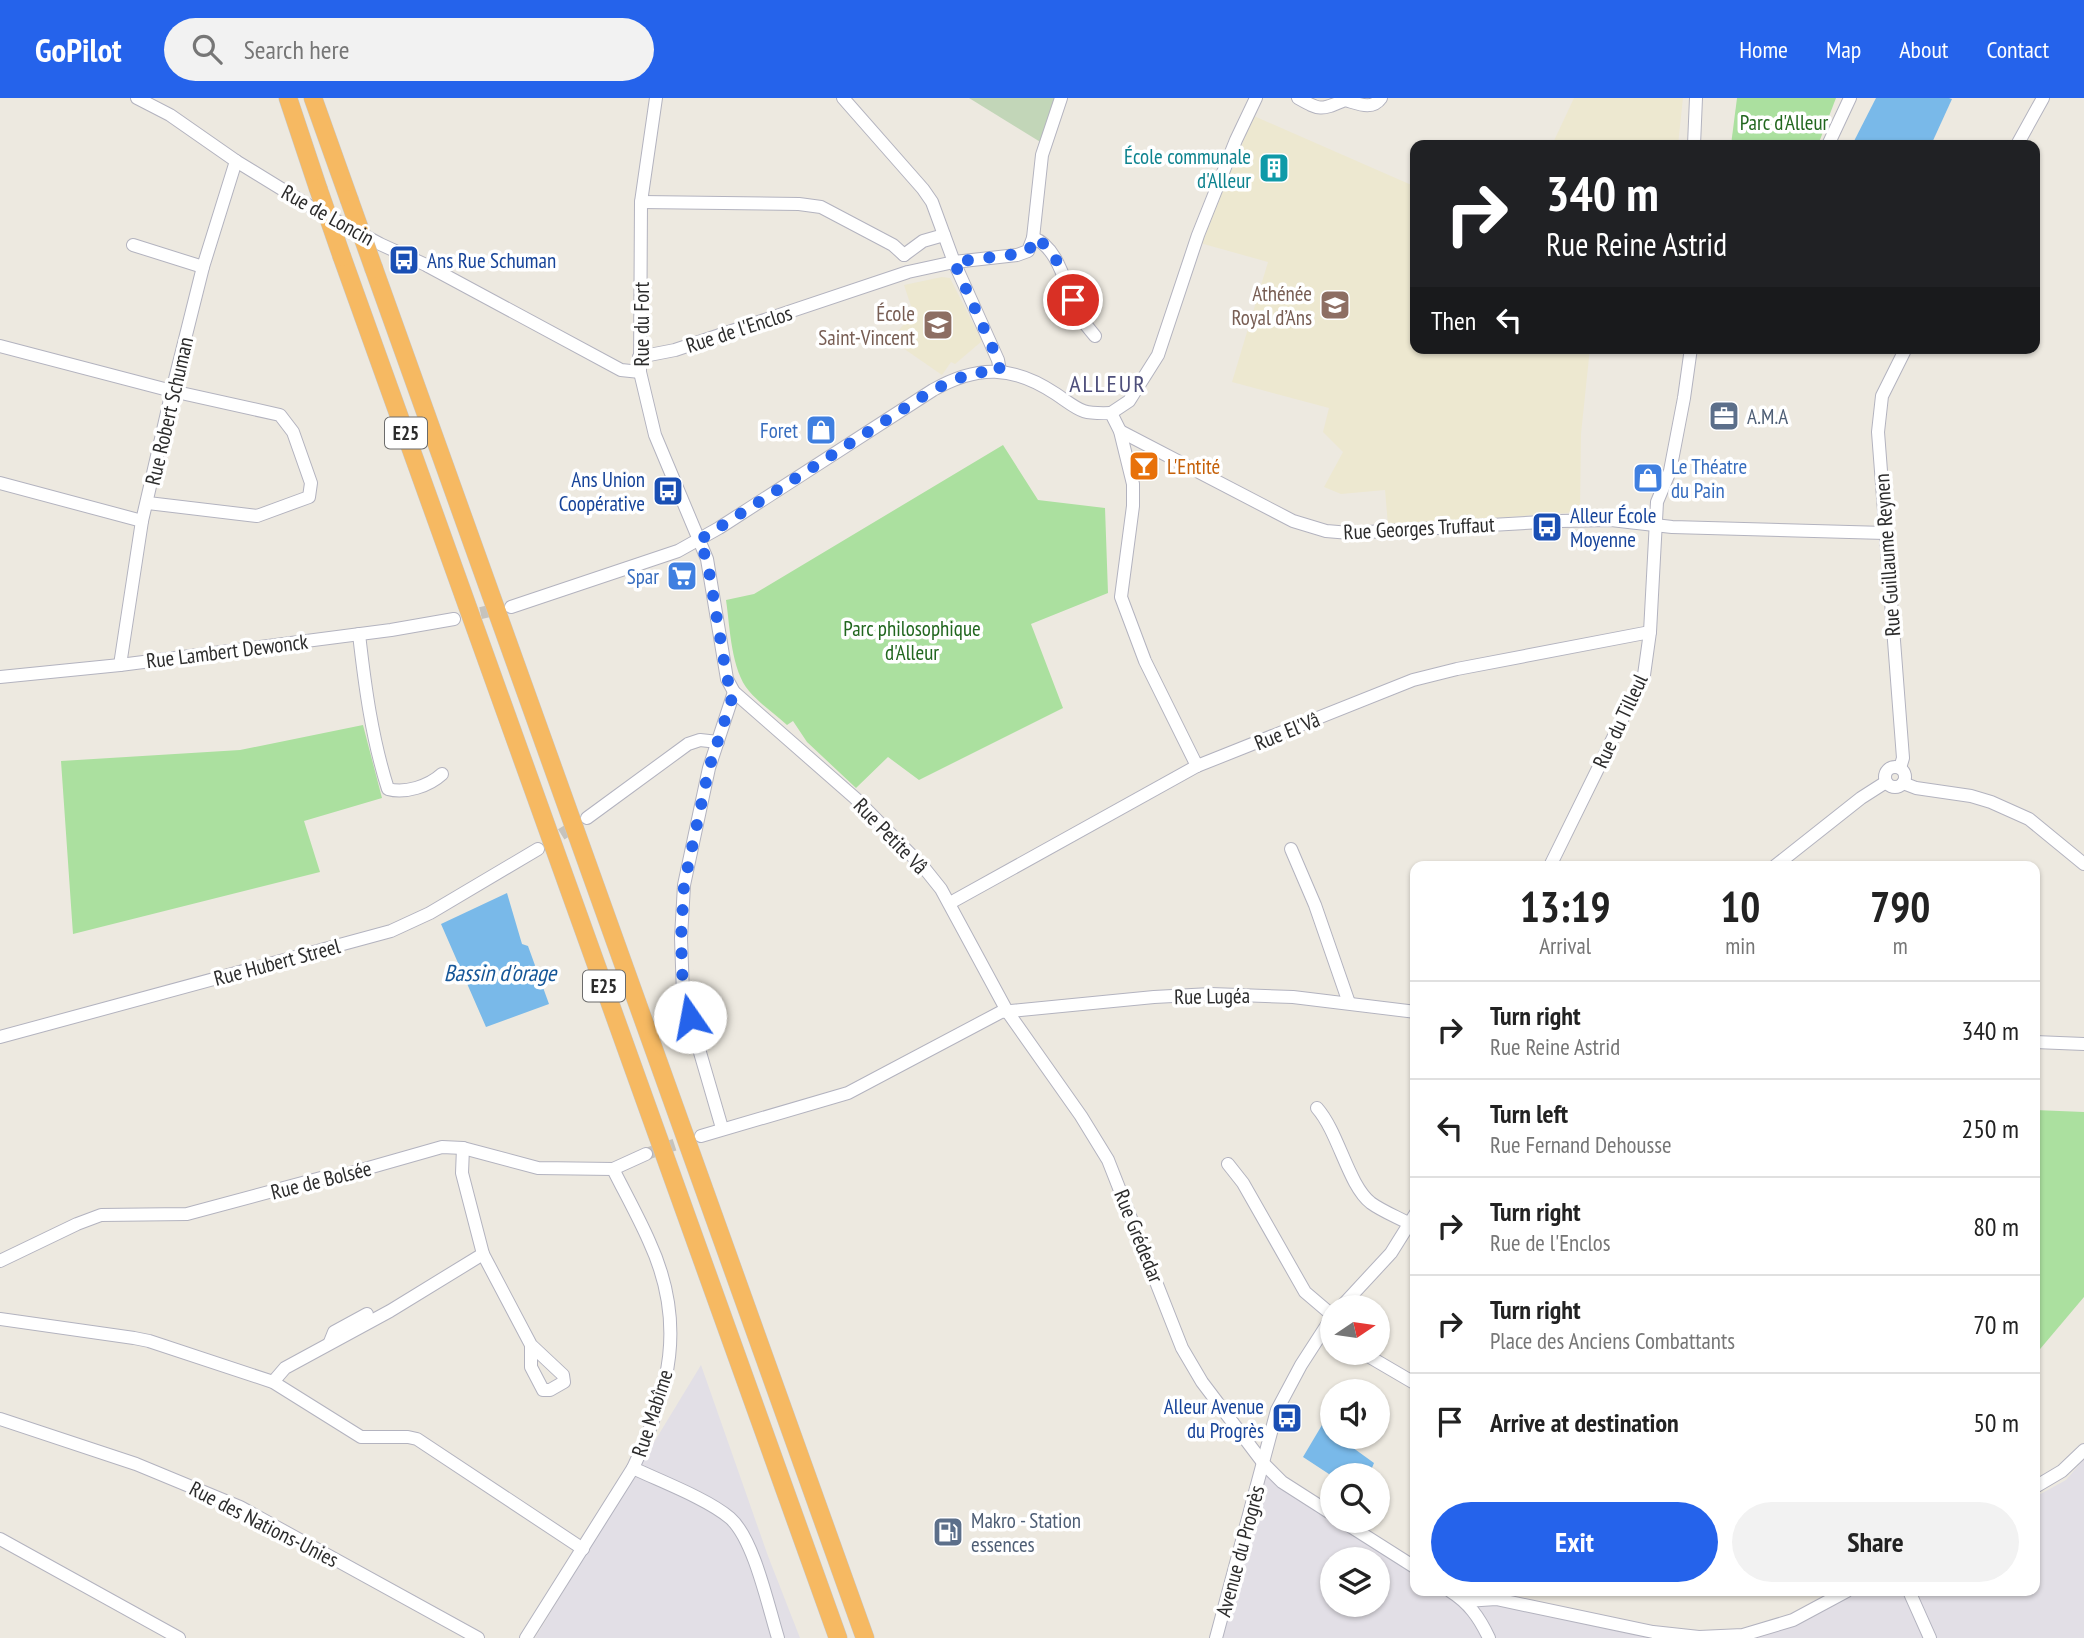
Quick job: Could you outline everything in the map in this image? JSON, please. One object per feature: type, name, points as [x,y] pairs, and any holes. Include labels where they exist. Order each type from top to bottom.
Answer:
[{"type":"highway","name":"E25","points":[[288,98],[342,257],[838,1638]]},
{"type":"highway","name":"E25","points":[[313,98],[865,1638]]},
{"type":"highway","points":[[784,1412],[798,1433],[877,1638]]},
{"type":"street","name":"Rue de Loncin","points":[[137,98],[170,115],[236,161],[322,213],[426,265],[621,370],[640,372]]},
{"type":"street","name":"Rue du Fort","points":[[656,98],[641,202],[640,372],[655,435],[707,559],[727,679],[734,692]]},
{"type":"street","points":[[843,98],[923,188],[932,202],[954,262],[998,360],[1000,371]]},
{"type":"street","points":[[1061,98],[1042,155],[1033,238],[1040,240],[1050,251],[1081,318],[1095,336]]},
{"type":"street","points":[[511,607],[678,551],[698,541],[933,390],[971,373],[1000,371],[1034,382],[1072,407],[1089,414],[1111,413],[1129,401],[1158,355],[1198,235],[1236,139],[1256,98]]},
{"type":"street","points":[[1298,98],[1313,107],[1325,109],[1345,100],[1364,106],[1374,104],[1381,98]]},
{"type":"street","points":[[1694,140],[1696,98]]},
{"type":"street","points":[[1830,140],[1850,98]]},
{"type":"street","points":[[2020,140],[2043,98]]},
{"type":"street","name":"Rue Robert Schuman","points":[[120,666],[142,521],[203,267],[236,161]]},
{"type":"street","points":[[641,202],[800,204],[821,207],[893,245],[904,255],[908,272]]},
{"type":"street","points":[[904,255],[923,241],[944,235]]},
{"type":"street","name":"Rue de l'Enclos","points":[[639,357],[675,350],[908,272],[954,262],[1024,253],[1032,245],[1033,238]]},
{"type":"street","points":[[133,245],[203,267]]},
{"type":"street","points":[[0,346],[172,391],[280,415],[293,432],[311,483],[309,497],[257,516],[148,503]]},
{"type":"street","name":"Rue du Tilleul","points":[[1552,861],[1644,675],[1650,632],[1657,502],[1670,471],[1690,354]]},
{"type":"street","name":"Rue Guillaume Reynen","points":[[1900,768],[1903,758],[1878,432],[1882,396],[1903,354]]},
{"type":"street","points":[[1111,413],[1120,431],[1133,484],[1133,506],[1121,597],[1145,661],[1197,766]]},
{"type":"street","name":"Rue Georges Truffaut","points":[[1120,431],[1293,521],[1326,531],[1350,533],[1611,520],[1672,527],[1885,533]]},
{"type":"street","points":[[0,483],[142,521]]},
{"type":"street","name":"Rue Lambert Dewonck","points":[[0,677],[120,666],[454,619]]},
{"type":"street","name":"Rue El'Vâ","points":[[950,903],[1197,766],[1413,680],[1650,632]]},
{"type":"street","points":[[359,634],[371,721],[388,789],[412,789],[434,781],[442,774]]},
{"type":"street","points":[[722,1129],[683,994],[681,938],[684,885],[709,768],[734,692]]},
{"type":"street","name":"Rue Petite Vâ","points":[[734,692],[855,798],[925,869],[950,903],[1007,1011]]},
{"type":"street","points":[[587,818],[688,744],[700,740],[718,742]]},
{"type":"street","points":[[1894,766],[1900,768],[1905,776],[1903,783],[1895,787],[1886,782],[1884,777],[1887,770],[1894,766]]},
{"type":"street","points":[[1781,861],[1861,798],[1886,782]]},
{"type":"street","points":[[1903,783],[1916,788],[1971,796],[2029,819],[2084,864]]},
{"type":"street","name":"Rue Hubert Streel","points":[[0,1037],[391,930],[430,913],[538,849]]},
{"type":"street","points":[[1291,849],[1315,905],[1349,1003]]},
{"type":"street","name":"Rue Lugéa","points":[[701,1136],[848,1094],[1001,1012],[1211,994],[1293,997],[1410,1011]]},
{"type":"street","name":"Rue Grédedar","points":[[1007,1011],[1081,1116],[1108,1160],[1182,1348],[1202,1382],[1264,1464],[1282,1482],[1320,1506]]},
{"type":"street","points":[[2040,1042],[2084,1044]]},
{"type":"street","points":[[1317,1108],[1327,1119],[1359,1189],[1370,1202],[1410,1218]]},
{"type":"street","name":"Rue de Bolsée","points":[[0,1261],[101,1215],[187,1214],[321,1178],[333,1178],[442,1147],[463,1148],[538,1168],[613,1169],[646,1154]]},
{"type":"street","points":[[463,1148],[462,1173],[483,1254],[531,1345]]},
{"type":"street","points":[[1228,1164],[1243,1183],[1305,1292],[1320,1305]]},
{"type":"street","name":"Rue Mabîme","points":[[526,1638],[633,1468],[644,1446],[667,1377],[671,1325],[662,1275],[613,1169]]},
{"type":"street","points":[[1352,1295],[1391,1252],[1410,1224]]},
{"type":"street","points":[[273,1382],[285,1368],[483,1254]]},
{"type":"street","points":[[0,1319],[135,1338],[273,1382],[361,1437],[417,1439],[583,1549]]},
{"type":"street","name":"Avenue du Progrès","points":[[1216,1638],[1277,1410],[1320,1342]]},
{"type":"street","points":[[1384,1365],[1410,1380]]},
{"type":"street","name":"Rue des Nations-Unies","points":[[0,1419],[136,1464],[240,1507],[478,1638]]},
{"type":"street","points":[[2040,1484],[2062,1471],[2084,1450]]},
{"type":"street","points":[[633,1468],[712,1506],[731,1519],[747,1540],[778,1638]]},
{"type":"street","points":[[1360,1533],[1410,1565]]},
{"type":"street","points":[[0,1539],[179,1638]]},
{"type":"street","points":[[1458,1596],[1466,1601],[1489,1638]]},
{"type":"street","points":[[1466,1601],[1496,1599],[1653,1632],[1699,1637],[1744,1635],[1793,1620],[1838,1596]]},
{"type":"street","points":[[1911,1596],[1930,1638]]},
{"type":"shaded area","points":[[1574,98],[1683,98],[1679,140],[1554,140]]},
{"type":"shaded area","name":"Athénée Royal d’Ans","points":[[1254,116],[1410,184],[1410,354],[1589,354],[1581,434],[1580,512],[1388,525],[1385,490],[1341,494],[1324,487],[1343,452],[1323,432],[1329,408],[1232,382],[1268,262],[1200,243]]},
{"type":"shaded area","name":"École Saint-Vincent","points":[[942,277],[950,278],[982,341],[955,364],[951,362],[942,375],[890,342],[913,312],[904,285]]},
{"type":"shaded area","points":[[701,1365],[768,1556],[800,1638],[535,1638]]},
{"type":"shaded area","points":[[2084,1459],[2084,1638],[1737,1638],[1819,1612],[1850,1596],[2040,1596],[2040,1494],[2066,1480]]},
{"type":"shaded area","points":[[1265,1472],[1320,1509],[1320,1533],[1356,1533],[1377,1547],[1320,1547],[1320,1617],[1390,1617],[1390,1556],[1410,1569],[1410,1596],[1469,1596],[1662,1638],[1219,1638]]},
{"type":"green space","points":[[969,98],[1058,98],[1042,143]]},
{"type":"green space","name":"Parc d'Alleur","points":[[1737,98],[1836,98],[1820,140],[1732,140]]},
{"type":"green space","name":"Parc philosophique d'Alleur","points":[[1003,445],[1038,500],[1105,508],[1108,593],[1031,624],[1063,708],[919,780],[888,757],[856,788],[807,742],[793,721],[787,725],[749,691],[738,672],[726,600],[754,594]]},
{"type":"green space","points":[[363,725],[382,798],[304,821],[320,872],[73,934],[61,761],[240,750]]},
{"type":"green space","points":[[2040,1110],[2084,1112],[2084,1297],[2040,1349]]},
{"type":"water","points":[[1876,98],[1952,99],[1933,140],[1855,140]]},
{"type":"water","name":"Bassin d'orage","points":[[507,893],[522,944],[528,946],[549,1004],[486,1027],[441,924]]},
{"type":"water","points":[[1320,1428],[1320,1449],[1355,1449],[1374,1463],[1320,1463],[1320,1468],[1303,1457]]},
{"type":"tunnel","points":[[463,617],[503,608]]},
{"type":"tunnel","points":[[546,844],[581,822]]},
{"type":"tunnel","points":[[646,1154],[692,1139]]},
{"type":"place","name":"École communale d'Alleur","points":[[1274,168]]},
{"type":"place","name":"Ans Rue Schuman","points":[[404,260]]},
{"type":"place","name":"Athénée Royal d’Ans","points":[[1335,305]]},
{"type":"place","name":"École Saint-Vincent","points":[[938,325]]},
{"type":"place","name":"A.M.A","points":[[1724,416]]},
{"type":"place","name":"Foret","points":[[821,430]]},
{"type":"place","name":"L'Entité","points":[[1144,466]]},
{"type":"place","name":"Le Théatre du Pain","points":[[1648,478]]},
{"type":"place","name":"Ans Union Coopérative","points":[[668,491]]},
{"type":"place","name":"Alleur École Moyenne","points":[[1547,527]]},
{"type":"place","name":"Spar","points":[[682,576]]},
{"type":"place","name":"Alleur Avenue du Progrès","points":[[1287,1418]]},
{"type":"place","name":"Makro - Station essences","points":[[948,1532]]},
{"type":"district","name":"ALLEUR","points":[[1108,383]]},
{"type":"route","points":[[690,1017],[683,994],[681,938],[684,885],[709,768],[734,692],[727,679],[707,559],[698,541],[946,382],[971,373],[1000,371],[998,360],[954,262],[1017,255],[1028,251],[1033,238],[1040,240],[1054,257],[1073,300]]}]
